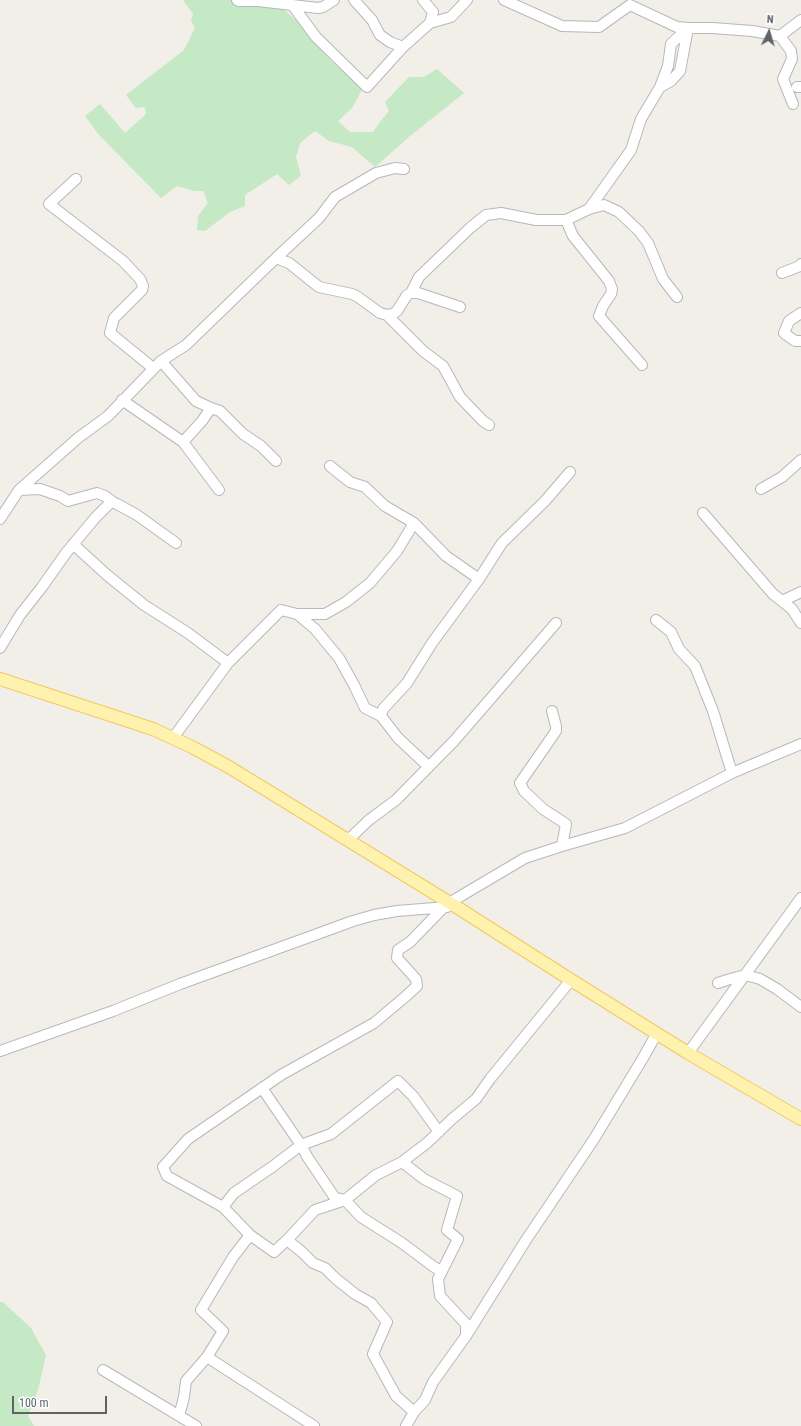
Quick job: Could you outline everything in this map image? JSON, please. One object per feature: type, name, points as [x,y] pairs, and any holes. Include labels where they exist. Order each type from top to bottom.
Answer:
[{"type":"main road","points":[[0,679],[139,724],[174,738],[229,767],[688,1053],[801,1119]]},
{"type":"street","points":[[237,0],[318,8],[323,7],[334,0]]},
{"type":"street","points":[[354,0],[372,20],[380,34],[390,42],[403,47]]},
{"type":"street","points":[[423,0],[433,12],[430,23]]},
{"type":"street","points":[[293,6],[316,37],[368,87],[403,47],[430,23],[451,18],[467,0]]},
{"type":"street","points":[[504,0],[562,26],[599,27],[630,5],[677,27],[688,28],[737,30],[780,36],[801,20]]},
{"type":"street","points":[[589,209],[631,150],[641,119],[660,87],[668,66],[671,44],[688,28]]},
{"type":"street","points":[[780,36],[791,51],[792,59],[783,79],[793,104]]},
{"type":"street","points":[[0,519],[19,490],[78,438],[108,416],[157,365],[186,345],[319,218],[336,197],[376,173],[395,168],[404,169]]},
{"type":"street","points":[[76,179],[49,204],[123,261],[140,279],[143,286],[142,290],[114,318],[110,334],[157,365],[196,401],[220,411],[243,434],[261,446],[276,461]]},
{"type":"street","points":[[276,258],[289,263],[319,287],[352,294],[380,313],[387,315],[393,314],[397,311],[407,295],[411,293],[419,277],[470,228],[486,215],[501,213],[536,220],[566,220],[589,209],[604,205],[619,212],[639,231],[648,243],[662,279],[677,297]]},
{"type":"street","points":[[566,220],[573,236],[609,281],[612,289],[611,294],[603,306],[599,316],[642,365]]},
{"type":"street","points":[[782,273],[800,266],[801,264]]},
{"type":"street","points":[[411,293],[418,293],[460,307]]},
{"type":"street","points":[[801,313],[789,321],[784,333],[795,341],[801,341]]},
{"type":"street","points":[[387,315],[423,351],[443,366],[460,397],[483,421],[489,425]]},
{"type":"street","points":[[122,400],[183,442],[219,490]]},
{"type":"street","points":[[183,442],[202,422],[211,408]]},
{"type":"street","points":[[761,489],[782,477],[801,460]]},
{"type":"street","points":[[330,466],[350,482],[365,487],[385,506],[414,523],[446,556],[480,579]]},
{"type":"street","points":[[381,716],[383,709],[407,683],[432,643],[480,579],[502,543],[545,501],[570,472]]},
{"type":"street","points":[[19,490],[40,489],[60,496],[68,501],[97,493],[105,496],[137,515],[176,543]]},
{"type":"street","points":[[0,648],[20,615],[73,544],[103,509],[113,502]]},
{"type":"street","points":[[703,513],[773,594],[792,609],[801,623]]},
{"type":"street","points":[[174,738],[228,663],[281,610],[297,614],[325,614],[346,602],[370,583],[397,552],[414,523]]},
{"type":"street","points":[[73,544],[107,575],[144,605],[188,633],[228,663]]},
{"type":"street","points":[[782,601],[801,592]]},
{"type":"street","points":[[297,614],[315,630],[339,658],[365,708],[381,716],[398,738],[428,766]]},
{"type":"street","points":[[656,620],[671,632],[679,649],[696,666],[713,711],[732,773]]},
{"type":"street","points":[[348,840],[369,820],[396,800],[454,740],[556,623]]},
{"type":"street","points":[[552,711],[556,731],[520,783],[524,791],[543,809],[566,824],[562,846]]},
{"type":"street","points":[[571,980],[490,1079],[476,1099],[427,1143],[402,1162],[376,1175],[345,1200],[315,1210],[274,1252],[250,1235],[224,1207],[168,1176],[164,1167],[188,1139],[281,1075],[374,1023],[417,986],[416,979],[397,958],[398,950],[410,942],[449,905],[525,858],[625,828],[732,773],[801,744]]},
{"type":"street","points":[[688,1053],[801,898]]},
{"type":"street","points":[[0,1051],[113,1011],[180,984],[353,921],[374,915],[398,911],[449,905]]},
{"type":"street","points":[[718,983],[745,975],[760,979],[777,989],[801,1007]]},
{"type":"street","points":[[406,1426],[414,1412],[425,1400],[433,1382],[466,1336],[526,1240],[594,1139],[657,1033]]},
{"type":"street","points":[[224,1207],[234,1193],[302,1145],[331,1134],[398,1081],[413,1096],[439,1132]]},
{"type":"street","points":[[262,1088],[302,1145],[308,1158],[335,1198],[345,1200],[362,1217],[402,1243],[434,1267],[442,1270]]},
{"type":"street","points":[[402,1162],[424,1179],[457,1196],[448,1230],[458,1239],[438,1279],[440,1296],[466,1324],[466,1336]]},
{"type":"street","points":[[179,1416],[186,1381],[207,1356],[223,1331],[202,1310],[233,1258],[250,1235]]},
{"type":"street","points":[[287,1240],[313,1263],[325,1268],[355,1294],[371,1303],[387,1322],[373,1354],[396,1396],[414,1412]]},
{"type":"street","points":[[207,1356],[314,1426]]},
{"type":"street","points":[[103,1370],[196,1426]]},
{"type":"green space","points":[[183,0],[234,0],[282,8],[298,22],[331,61],[363,88],[352,108],[338,121],[350,132],[373,132],[389,111],[385,102],[409,77],[424,77],[437,69],[464,93],[410,136],[375,167],[352,147],[329,141],[315,131],[300,143],[296,157],[301,176],[289,185],[277,174],[245,195],[245,206],[230,212],[205,231],[197,230],[198,216],[208,203],[203,191],[194,191],[177,186],[161,198],[99,135],[85,116],[100,104],[125,133],[146,114],[145,107],[136,108],[126,95],[184,50],[195,28],[191,21],[193,14]]},
{"type":"green space","points":[[0,1302],[3,1302],[31,1328],[46,1355],[38,1390],[28,1416],[34,1426],[0,1426]]}]
